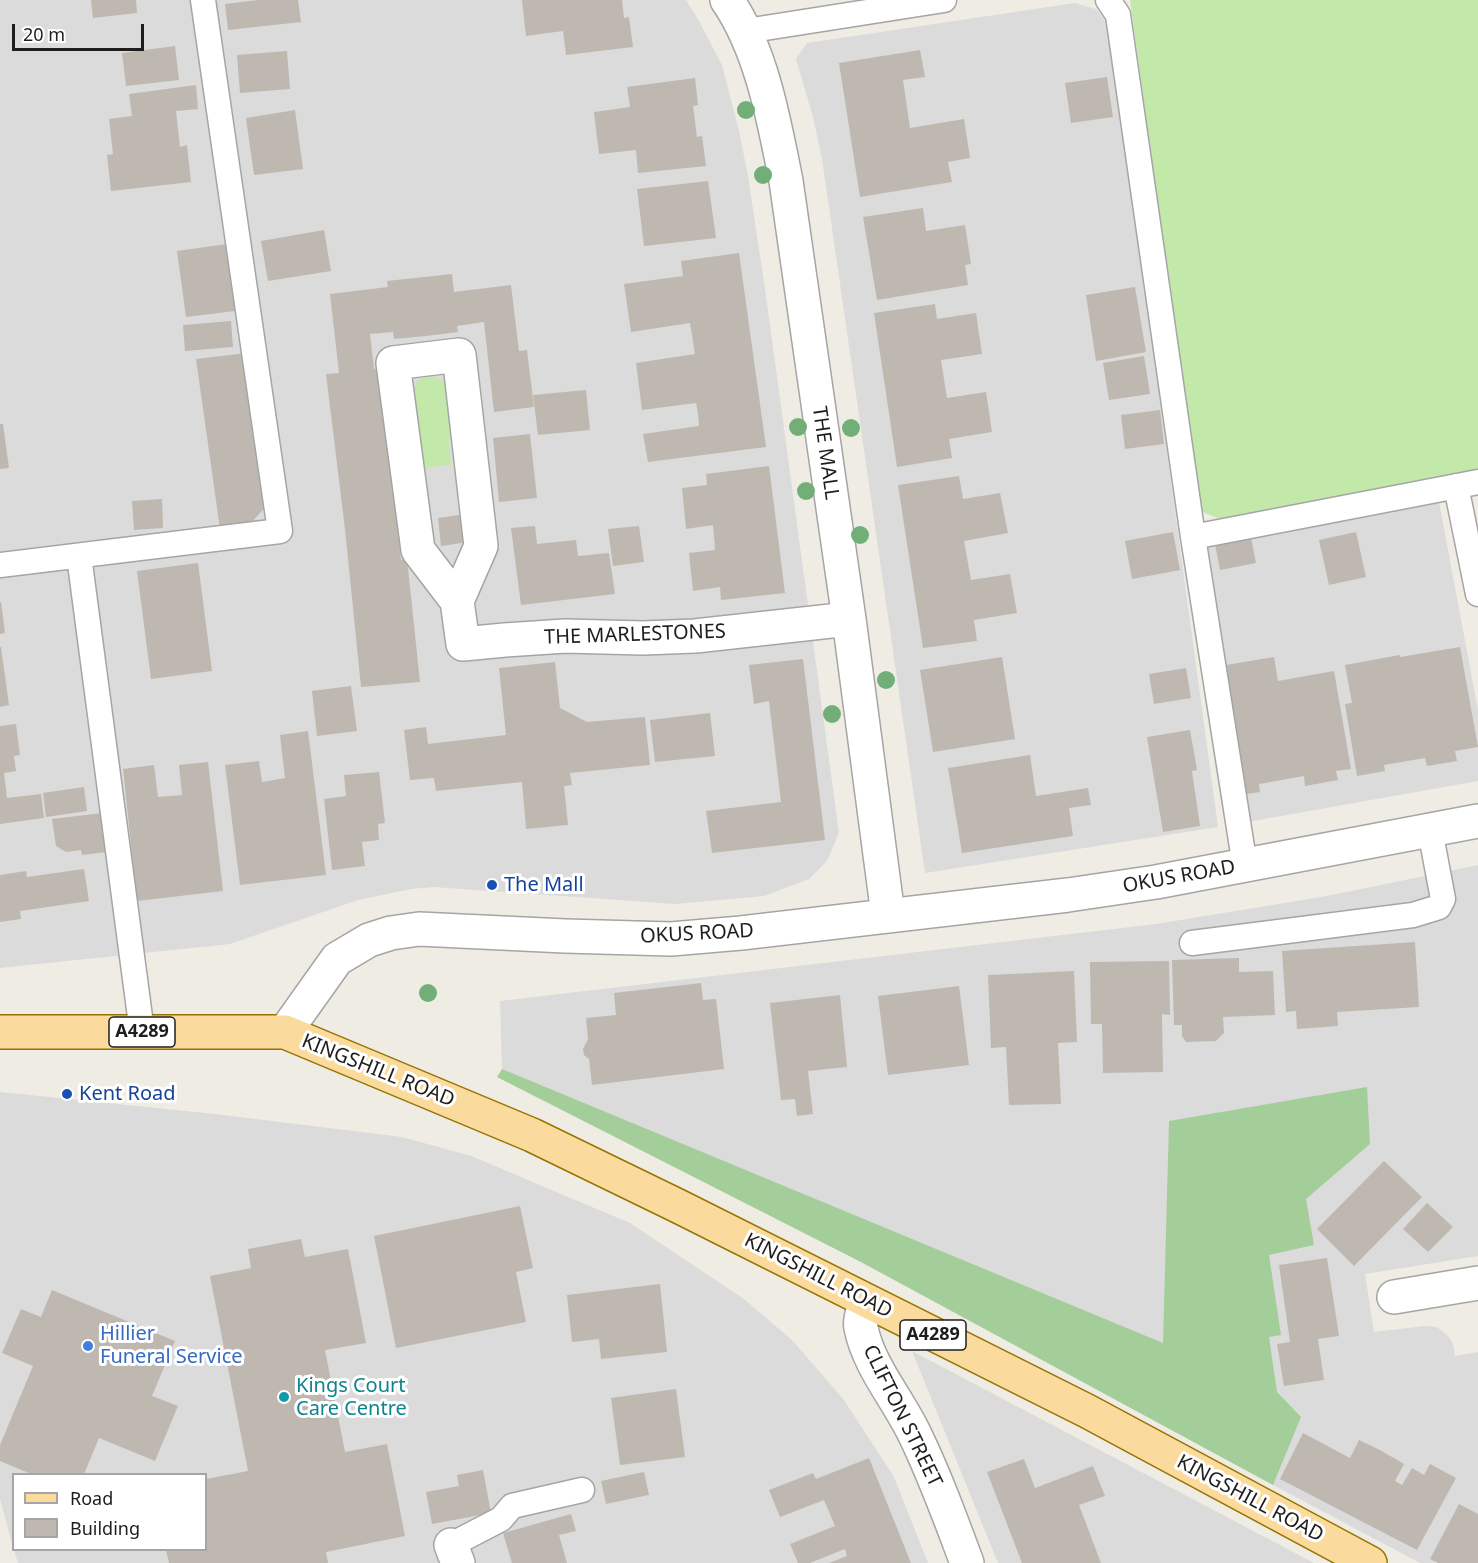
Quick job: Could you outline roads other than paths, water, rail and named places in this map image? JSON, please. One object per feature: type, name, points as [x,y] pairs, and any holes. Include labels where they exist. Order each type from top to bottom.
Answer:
[{"type":"main road","name":"A4289","points":[[0,1032],[285,1032]]},
{"type":"main road","name":"KINGSHILL ROAD","points":[[285,1032],[532,1135],[678,1206],[1087,1411],[1370,1563]]},
{"type":"street","name":"THE MALL","points":[[727,0],[746,31],[771,111],[786,181],[849,619],[888,915]]},
{"type":"street","name":"THE MARLESTONES","points":[[457,601],[481,546],[459,355],[393,363],[418,550],[457,601],[463,644],[565,636],[643,638],[695,636],[849,619]]},
{"type":"street","name":"OKUS ROAD","points":[[285,1032],[337,959],[369,940],[391,933],[419,929],[671,939],[741,933],[1068,895],[1156,882],[1478,821]]},
{"type":"street","points":[[1394,1297],[1477,1292]]},
{"type":"street","name":"CLIFTON STREET","points":[[866,1301],[860,1325],[865,1344],[914,1433],[938,1487],[967,1563]]},
{"type":"lane","points":[[0,565],[280,531],[203,0]]},
{"type":"lane","points":[[746,31],[944,0]]},
{"type":"lane","points":[[1108,0],[1118,15],[1193,537],[1245,866]]},
{"type":"lane","points":[[1193,537],[1467,484],[1478,594]]},
{"type":"lane","points":[[79,556],[142,1032]]},
{"type":"lane","points":[[1192,943],[1413,915],[1439,907],[1443,898],[1430,830]]},
{"type":"lane","points":[[454,1554],[501,1519],[512,1506],[582,1490]]},
{"type":"place","name":"The Mall","points":[[492,885]]},
{"type":"place","name":"Kent Road","points":[[67,1094]]},
{"type":"place","name":"Hillier Funeral Service","points":[[88,1346]]},
{"type":"place","name":"Kings Court Care Centre","points":[[284,1397]]}]
